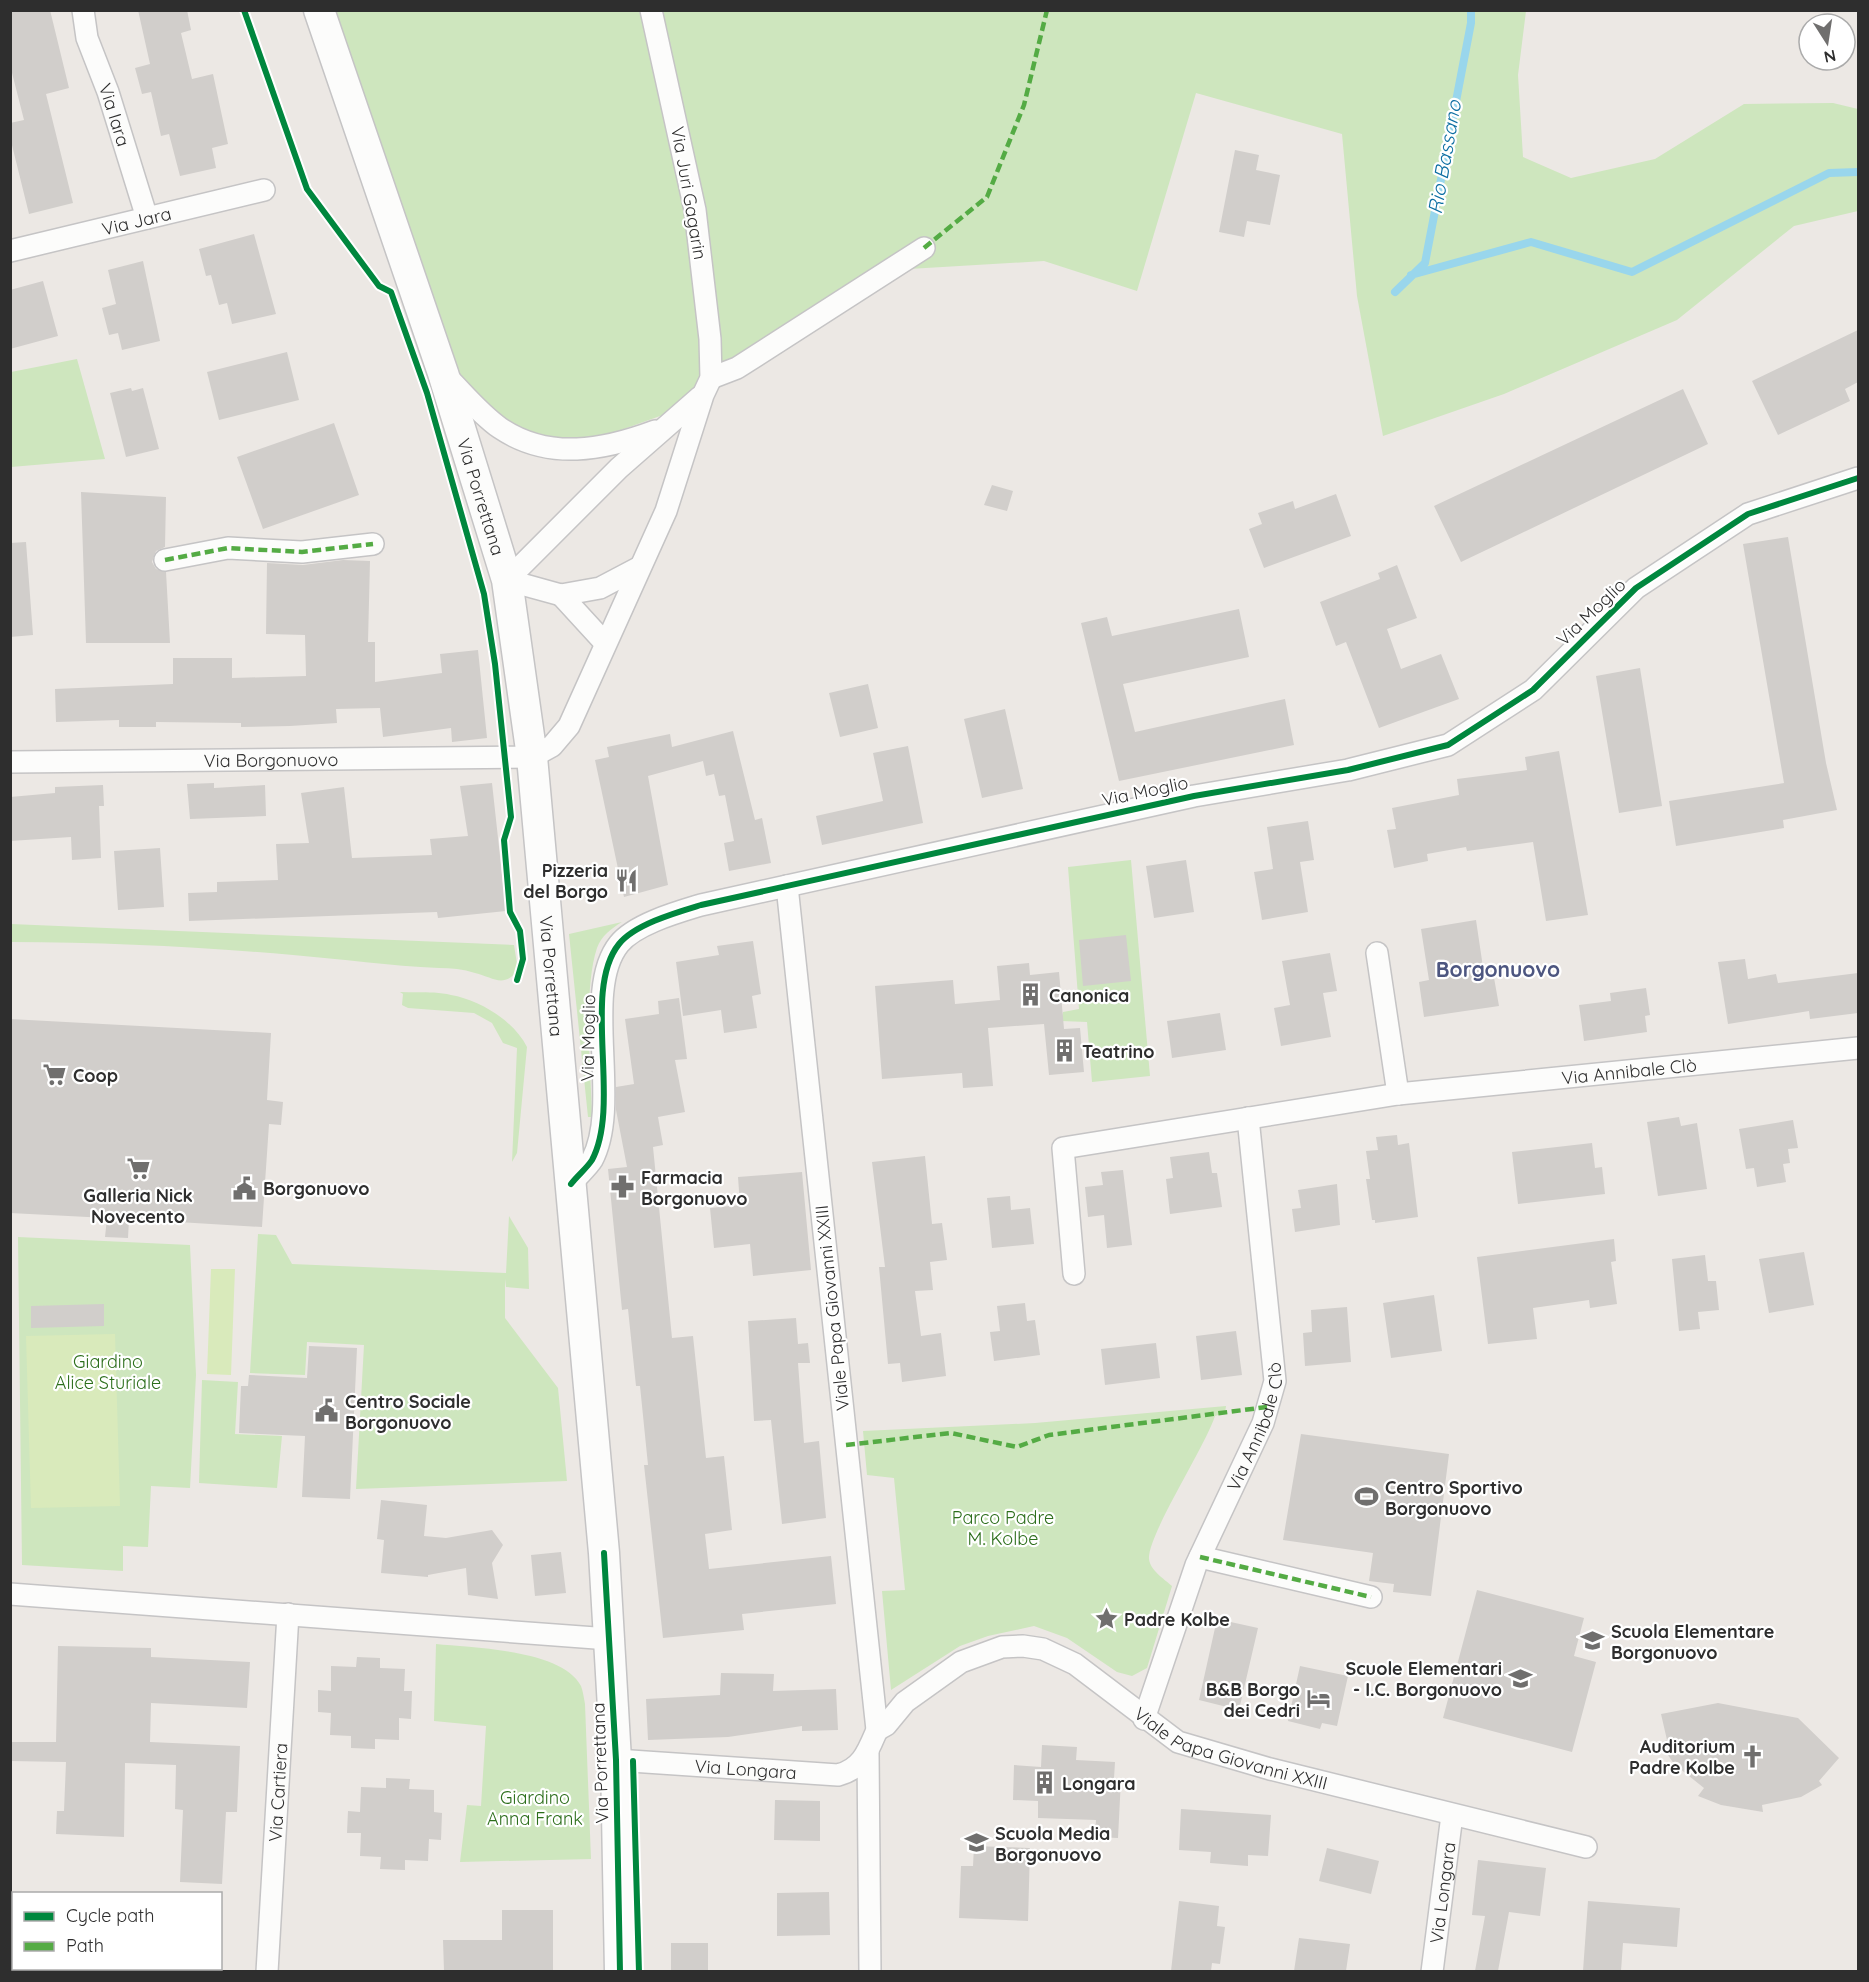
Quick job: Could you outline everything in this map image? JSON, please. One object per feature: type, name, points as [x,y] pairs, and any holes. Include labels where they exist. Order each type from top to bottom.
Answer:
[{"type":"main road","name":"Via Porrettana","points":[[320,10],[443,373],[507,580],[532,757],[604,1553],[616,1760],[621,1971]]},
{"type":"street","name":"Via Iara","points":[[82,10],[87,38],[108,92],[147,218]]},
{"type":"street","name":"Via Juri Gagarin","points":[[532,757],[552,746],[569,726],[638,568],[666,511],[707,387],[710,339],[695,210],[651,10]]},
{"type":"street","name":"Via Jara","points":[[10,251],[264,190]]},
{"type":"street","points":[[638,568],[600,588],[561,595],[507,580],[620,468],[707,387],[924,248]]},
{"type":"street","points":[[443,373],[499,427],[517,438],[551,449],[587,450],[624,442],[666,426]]},
{"type":"street","name":"Via Moglio","points":[[571,1184],[591,1160],[602,1130],[604,973],[620,943],[658,918],[701,905],[1194,796],[1348,770],[1448,745],[1533,690],[1636,588],[1748,514],[1858,478]]},
{"type":"street","points":[[165,560],[228,548],[302,552],[373,544]]},
{"type":"street","points":[[561,595],[605,643]]},
{"type":"street","name":"Via Borgonuovo","points":[[10,762],[532,757]]},
{"type":"street","name":"Viale Papa Giovanni XXIII","points":[[786,886],[877,1730],[886,1725],[905,1702],[962,1662],[1002,1647],[1023,1646],[1043,1649],[1075,1664],[1144,1719],[1178,1742],[1452,1815],[1586,1847]]},
{"type":"street","points":[[1377,953],[1398,1094]]},
{"type":"street","name":"Via Annibale Clò","points":[[1074,1274],[1063,1148],[1398,1094],[1858,1048]]},
{"type":"street","name":"Via Annibale Clò","points":[[1144,1719],[1200,1557],[1263,1423],[1275,1381],[1248,1118]]},
{"type":"street","points":[[1200,1557],[1371,1597]]},
{"type":"street","points":[[10,1594],[609,1639]]},
{"type":"street","name":"Via Cartiera","points":[[267,1971],[288,1614]]},
{"type":"street","name":"Via Longara","points":[[616,1760],[838,1775],[850,1772],[868,1752],[877,1730]]},
{"type":"street","name":"Via Longara","points":[[868,1752],[870,1971]]},
{"type":"street","name":"Via Longara","points":[[1432,1971],[1452,1815]]},
{"type":"green space","points":[[318,11],[1526,11],[1518,75],[1523,157],[1571,178],[1655,159],[1744,104],[1833,103],[1858,109],[1858,211],[1794,226],[1677,320],[1504,394],[1383,436],[1357,296],[1342,134],[1196,93],[1137,291],[1044,261],[909,269],[674,411],[582,444],[529,438],[454,395]]},
{"type":"green space","points":[[77,359],[105,459],[11,467],[11,372]]},
{"type":"green space","points":[[1131,860],[1150,1076],[1092,1082],[1087,1022],[1061,1021],[1063,1012],[1079,1009],[1068,867]]},
{"type":"green space","points":[[622,922],[601,940],[593,965],[589,1008],[592,1117],[588,1117],[569,934]]},
{"type":"green space","points":[[11,924],[514,945],[518,970],[507,979],[498,980],[457,969],[258,952],[117,944],[11,942]]},
{"type":"green space","points":[[400,992],[445,994],[473,1002],[505,1020],[527,1047],[517,1153],[512,1162],[517,1048],[503,1043],[492,1023],[474,1013],[408,1008],[402,1005],[403,994]]},
{"type":"green space","points":[[509,1216],[528,1248],[529,1289],[506,1287],[505,1279],[505,1318],[558,1388],[567,1481],[356,1489],[364,1345],[307,1342],[305,1375],[250,1373],[258,1234],[276,1235],[292,1264],[506,1273]]},
{"type":"green space","name":"Giardino Alice Sturiale","points":[[18,1237],[190,1245],[196,1375],[190,1488],[151,1486],[148,1547],[123,1546],[123,1571],[22,1565]]},
{"type":"green space","points":[[211,1269],[235,1269],[231,1375],[207,1374]]},
{"type":"green space","points":[[115,1334],[120,1506],[31,1508],[26,1336]]},
{"type":"green space","points":[[202,1380],[238,1382],[235,1434],[282,1436],[277,1488],[199,1483]]},
{"type":"green space","name":"Parco Padre M. Kolbe","points":[[1226,1406],[1225,1413],[1215,1416],[1166,1512],[1151,1548],[1149,1559],[1152,1567],[1172,1586],[1147,1668],[1132,1676],[1117,1672],[1067,1638],[1034,1626],[988,1636],[960,1646],[891,1690],[882,1591],[905,1590],[894,1478],[867,1475],[863,1431],[1035,1423]]},
{"type":"green space","name":"Giardino Anna Frank","points":[[436,1644],[493,1649],[537,1658],[556,1664],[571,1674],[581,1686],[585,1704],[591,1859],[460,1862],[467,1805],[481,1806],[486,1726],[434,1721]]},
{"type":"building","points":[[10,10],[50,10],[69,88],[46,94],[73,203],[29,214],[10,137],[10,123],[24,120],[10,65]]},
{"type":"building","points":[[138,10],[187,10],[191,30],[181,33],[192,79],[213,74],[228,144],[212,148],[216,168],[180,176],[169,134],[161,136],[151,92],[142,94],[135,68],[150,64]]},
{"type":"building","points":[[1235,150],[1259,155],[1256,170],[1280,175],[1270,225],[1247,221],[1244,237],[1219,232]]},
{"type":"building","points":[[254,234],[276,314],[232,324],[227,303],[219,305],[211,275],[206,276],[199,249]]},
{"type":"building","points":[[143,261],[160,341],[122,350],[118,333],[109,335],[102,308],[116,304],[108,270]]},
{"type":"building","points":[[43,281],[58,336],[10,349],[10,290]]},
{"type":"building","points":[[1858,330],[1858,382],[1845,389],[1850,401],[1778,435],[1752,381]]},
{"type":"building","points":[[287,352],[299,400],[219,420],[207,372]]},
{"type":"building","points":[[131,388],[132,391],[143,388],[159,449],[126,457],[110,393]]},
{"type":"building","points":[[1683,389],[1708,444],[1461,562],[1434,506]]},
{"type":"building","points":[[334,423],[359,495],[263,529],[237,457]]},
{"type":"building","points":[[992,485],[1013,491],[1007,511],[984,505]]},
{"type":"building","points":[[81,492],[166,497],[165,547],[156,551],[152,562],[156,569],[166,572],[170,643],[86,643]]},
{"type":"building","points":[[1336,494],[1351,536],[1264,568],[1249,529],[1262,524],[1258,513],[1293,501],[1295,509]]},
{"type":"building","points":[[1788,537],[1826,763],[1837,810],[1783,820],[1784,828],[1676,846],[1669,801],[1784,783],[1743,544]]},
{"type":"building","points":[[26,542],[33,635],[10,637],[10,543]]},
{"type":"building","points":[[343,560],[370,561],[368,642],[375,642],[375,682],[442,673],[440,654],[478,650],[487,738],[452,742],[451,728],[383,737],[380,708],[336,709],[337,723],[290,726],[241,727],[241,723],[156,722],[156,727],[119,727],[119,720],[56,722],[55,689],[173,684],[173,658],[232,658],[232,678],[306,676],[305,635],[266,634],[267,563],[303,565]]},
{"type":"building","points":[[1397,565],[1417,618],[1387,629],[1401,669],[1441,654],[1459,699],[1379,728],[1346,642],[1336,646],[1320,602],[1380,579],[1378,573]]},
{"type":"building","points":[[1239,609],[1249,657],[1123,684],[1135,732],[1285,699],[1294,745],[1119,781],[1081,623],[1107,617],[1112,636]]},
{"type":"building","points":[[1640,668],[1662,806],[1619,813],[1596,676]]},
{"type":"building","points":[[868,684],[878,728],[840,737],[829,693]]},
{"type":"building","points":[[1005,709],[1023,789],[982,798],[964,719]]},
{"type":"building","points":[[733,731],[755,820],[762,818],[771,863],[729,871],[724,843],[734,841],[725,795],[719,796],[714,774],[706,776],[703,761],[648,776],[668,885],[624,897],[595,760],[609,757],[607,747],[670,734],[672,747]]},
{"type":"building","points":[[908,746],[923,823],[822,845],[816,816],[883,801],[873,753]]},
{"type":"building","points":[[1559,751],[1588,915],[1546,921],[1533,842],[1467,851],[1466,847],[1427,854],[1428,861],[1394,868],[1387,830],[1396,829],[1392,808],[1459,795],[1457,779],[1527,770],[1525,757]]},
{"type":"building","points":[[214,783],[214,788],[265,785],[266,816],[190,819],[187,784]]},
{"type":"building","points":[[492,783],[506,911],[438,918],[437,912],[189,921],[188,893],[217,892],[217,882],[278,880],[276,844],[309,843],[301,793],[344,787],[352,858],[432,855],[430,839],[468,836],[460,786]]},
{"type":"building","points":[[103,785],[104,806],[99,806],[101,858],[72,860],[71,837],[10,841],[10,797],[55,793],[55,787]]},
{"type":"building","points":[[1308,821],[1314,860],[1300,862],[1308,912],[1262,920],[1254,872],[1273,869],[1267,827]]},
{"type":"building","points":[[160,848],[164,907],[118,910],[114,851]]},
{"type":"building","points":[[1186,860],[1194,912],[1154,918],[1146,866]]},
{"type":"building","points":[[1476,920],[1484,974],[1493,972],[1499,1006],[1424,1017],[1419,982],[1429,980],[1421,929]]},
{"type":"building","points":[[1126,935],[1131,981],[1083,986],[1079,940]]},
{"type":"building","points":[[753,941],[761,994],[752,996],[757,1028],[724,1033],[721,1010],[683,1016],[676,962],[719,955],[717,946]]},
{"type":"building","points":[[1330,953],[1337,991],[1323,993],[1331,1037],[1281,1046],[1274,1008],[1290,1005],[1282,961]]},
{"type":"building","points":[[1745,959],[1748,979],[1776,974],[1778,983],[1858,973],[1858,1013],[1810,1019],[1809,1011],[1728,1024],[1718,962]]},
{"type":"building","points":[[1029,963],[1030,975],[1059,972],[1064,1029],[1080,1028],[1084,1072],[1049,1075],[1044,1024],[988,1028],[993,1086],[963,1088],[962,1073],[882,1079],[875,986],[953,980],[955,1004],[1000,1000],[997,966]]},
{"type":"building","points":[[1646,988],[1650,1015],[1645,1016],[1647,1032],[1584,1041],[1579,1005],[1611,1001],[1610,993]]},
{"type":"building","points":[[679,998],[687,1059],[675,1060],[685,1112],[658,1117],[663,1145],[653,1147],[672,1338],[693,1336],[706,1458],[724,1456],[732,1530],[705,1534],[709,1569],[831,1556],[836,1604],[742,1614],[744,1630],[663,1638],[644,1465],[648,1465],[640,1386],[636,1386],[628,1309],[622,1310],[608,1169],[627,1167],[616,1110],[616,1087],[634,1084],[625,1019],[659,1014],[658,1001]]},
{"type":"building","points":[[1220,1013],[1226,1050],[1172,1058],[1167,1021]]},
{"type":"building","name":"Galleria Nick Novecento","points":[[10,1019],[271,1033],[267,1100],[283,1102],[281,1125],[269,1124],[262,1227],[129,1219],[128,1238],[105,1237],[107,1218],[10,1213]]},
{"type":"building","points":[[1679,1117],[1681,1126],[1697,1123],[1707,1189],[1658,1196],[1647,1122]]},
{"type":"building","points":[[1793,1120],[1798,1148],[1788,1149],[1790,1163],[1783,1164],[1786,1182],[1757,1187],[1754,1168],[1746,1169],[1739,1129]]},
{"type":"building","points":[[1397,1135],[1398,1145],[1409,1143],[1418,1217],[1375,1223],[1375,1220],[1372,1220],[1366,1179],[1370,1179],[1366,1151],[1378,1150],[1376,1137]]},
{"type":"building","points":[[1592,1143],[1595,1168],[1602,1167],[1605,1194],[1518,1204],[1512,1152]]},
{"type":"building","points":[[1209,1152],[1212,1173],[1217,1173],[1222,1207],[1170,1214],[1166,1179],[1173,1178],[1170,1157]]},
{"type":"building","points":[[925,1156],[932,1224],[942,1223],[947,1260],[930,1262],[933,1290],[915,1291],[921,1336],[941,1333],[946,1376],[902,1382],[900,1363],[888,1364],[879,1267],[885,1267],[872,1162]]},
{"type":"building","points":[[1123,1170],[1132,1245],[1107,1248],[1104,1215],[1088,1217],[1085,1187],[1103,1185],[1101,1172]]},
{"type":"building","points":[[802,1172],[811,1270],[753,1276],[750,1244],[714,1248],[710,1208],[740,1205],[738,1177]]},
{"type":"building","points":[[1337,1184],[1340,1225],[1295,1232],[1292,1209],[1301,1208],[1298,1190]]},
{"type":"building","points":[[1010,1196],[1011,1210],[1030,1208],[1034,1244],[992,1248],[987,1198]]},
{"type":"building","points":[[1614,1239],[1616,1261],[1611,1262],[1617,1304],[1590,1308],[1589,1300],[1533,1308],[1537,1339],[1488,1344],[1477,1257]]},
{"type":"building","points":[[1804,1252],[1814,1305],[1769,1313],[1759,1259]]},
{"type":"building","points":[[1705,1255],[1708,1281],[1716,1281],[1719,1310],[1698,1312],[1700,1329],[1679,1331],[1672,1259]]},
{"type":"building","points":[[1434,1295],[1442,1351],[1391,1358],[1383,1303]]},
{"type":"building","points":[[1025,1303],[1027,1321],[1035,1320],[1040,1355],[994,1361],[990,1332],[1000,1331],[997,1306]]},
{"type":"building","points":[[104,1304],[104,1326],[31,1328],[31,1306]]},
{"type":"building","points":[[1347,1307],[1351,1362],[1305,1366],[1303,1333],[1312,1332],[1311,1310]]},
{"type":"building","points":[[796,1318],[798,1344],[808,1343],[810,1363],[798,1363],[804,1443],[819,1441],[826,1518],[782,1524],[771,1420],[754,1421],[748,1321]]},
{"type":"building","points":[[1236,1331],[1242,1375],[1201,1380],[1196,1336]]},
{"type":"building","points":[[1156,1343],[1160,1378],[1105,1385],[1101,1349]]},
{"type":"building","name":"Centro Sociale Borgonuovo","points":[[309,1346],[357,1348],[350,1499],[302,1497],[305,1436],[239,1433],[241,1386],[248,1386],[249,1375],[307,1378]]},
{"type":"building","name":"Centro Sportivo Borgonuovo","points":[[1301,1434],[1449,1454],[1431,1596],[1393,1592],[1394,1584],[1369,1581],[1373,1553],[1283,1540]]},
{"type":"building","points":[[381,1500],[427,1505],[424,1536],[446,1538],[492,1530],[503,1545],[492,1563],[498,1599],[468,1595],[466,1568],[428,1575],[428,1577],[381,1573],[384,1540],[377,1539]]},
{"type":"building","points":[[561,1552],[566,1593],[535,1596],[531,1555]]},
{"type":"building","name":"Scuole Elementari - I.C. Borgonuovo","points":[[1477,1590],[1584,1618],[1574,1656],[1596,1662],[1572,1752],[1443,1718]]},
{"type":"building","points":[[1217,1619],[1258,1628],[1239,1710],[1199,1700]]},
{"type":"building","points":[[58,1646],[151,1648],[151,1657],[250,1662],[247,1708],[151,1703],[150,1742],[240,1746],[237,1812],[226,1812],[222,1884],[180,1882],[183,1810],[175,1809],[176,1765],[125,1763],[124,1837],[56,1834],[57,1811],[64,1811],[66,1762],[10,1761],[10,1742],[56,1742]]},
{"type":"building","points":[[357,1657],[380,1658],[380,1668],[405,1669],[404,1691],[412,1691],[411,1719],[399,1718],[399,1740],[375,1739],[375,1749],[351,1748],[351,1736],[330,1735],[331,1713],[318,1712],[318,1690],[331,1691],[331,1666],[356,1667]]},
{"type":"building","name":"B&B Borgo dei Cedri","points":[[1300,1666],[1348,1676],[1337,1726],[1322,1723],[1320,1729],[1288,1721]]},
{"type":"building","points":[[721,1673],[774,1674],[773,1691],[836,1689],[838,1730],[802,1731],[802,1726],[728,1737],[648,1740],[646,1699],[720,1695]]},
{"type":"building","name":"Auditorium Padre Kolbe","points":[[1718,1703],[1798,1718],[1839,1758],[1819,1781],[1822,1785],[1801,1797],[1762,1805],[1763,1812],[1721,1805],[1698,1796],[1704,1788],[1674,1764],[1660,1743],[1667,1740],[1661,1714]]},
{"type":"building","points":[[1042,1745],[1077,1747],[1076,1760],[1115,1762],[1114,1778],[1121,1779],[1118,1838],[1095,1837],[1096,1820],[1038,1818],[1038,1801],[1013,1800],[1014,1765],[1041,1767]]},
{"type":"building","points":[[386,1778],[410,1779],[409,1789],[434,1790],[434,1812],[442,1813],[441,1840],[429,1839],[428,1861],[405,1860],[405,1870],[380,1869],[381,1857],[360,1856],[361,1833],[347,1833],[348,1811],[360,1812],[361,1787],[386,1788]]},
{"type":"building","points":[[775,1800],[820,1801],[820,1841],[774,1840]]},
{"type":"building","points":[[1181,1809],[1271,1815],[1268,1856],[1248,1855],[1248,1866],[1210,1863],[1211,1852],[1179,1850]]},
{"type":"building","points":[[974,1846],[1030,1848],[1028,1921],[959,1918],[961,1866],[973,1866]]},
{"type":"building","points":[[1327,1848],[1379,1861],[1371,1894],[1319,1881]]},
{"type":"building","points":[[1478,1860],[1546,1868],[1540,1916],[1509,1912],[1498,1971],[1475,1971],[1485,1916],[1472,1915]]},
{"type":"building","points":[[829,1892],[830,1935],[777,1936],[777,1893]]},
{"type":"building","points":[[1179,1901],[1219,1906],[1217,1926],[1225,1927],[1220,1964],[1212,1963],[1211,1971],[1171,1971]]},
{"type":"building","points":[[1588,1901],[1680,1908],[1677,1947],[1623,1943],[1621,1971],[1583,1971]]},
{"type":"building","points":[[502,1910],[553,1910],[553,1971],[444,1971],[443,1940],[502,1940]]},
{"type":"building","points":[[1299,1938],[1350,1944],[1346,1971],[1294,1971]]},
{"type":"building","points":[[671,1943],[708,1943],[708,1971],[671,1971]]},
{"type":"waterway","name":"Rio Bassano","points":[[1395,292],[1425,263],[1471,23],[1471,10]]},
{"type":"waterway","points":[[1411,275],[1531,242],[1632,272],[1829,173],[1858,172]]},
{"type":"marked path","points":[[924,248],[987,197],[1024,105],[1047,10]]},
{"type":"marked path","points":[[165,560],[228,548],[302,552],[373,544]]},
{"type":"marked path","points":[[846,1445],[951,1433],[1017,1447],[1049,1435],[1267,1407]]},
{"type":"marked path","points":[[1200,1557],[1371,1597]]},
{"type":"cycle path","points":[[244,10],[307,189],[379,286],[391,292],[427,393],[484,594],[495,664],[511,817],[504,840],[510,912],[520,931],[523,959],[517,980]]},
{"type":"cycle path","points":[[571,1184],[592,1160],[600,1137],[604,1109],[603,990],[608,964],[619,944],[635,930],[701,905],[1194,796],[1348,770],[1448,745],[1533,690],[1636,588],[1748,514],[1858,478]]},
{"type":"cycle path","points":[[604,1553],[616,1760],[620,1972]]},
{"type":"cycle path","points":[[633,1761],[639,1972]]},
{"type":"place","name":"Pizzeria del Borgo","points":[[626,880]]},
{"type":"place","name":"Canonica","points":[[1031,995]]},
{"type":"place","name":"Teatrino","points":[[1064,1051]]},
{"type":"place","name":"Coop","points":[[55,1075]]},
{"type":"place","name":"Galleria Nick Novecento","points":[[138,1169]]},
{"type":"place","name":"Farmacia Borgonuovo","points":[[623,1187]]},
{"type":"place","name":"Borgonuovo","points":[[245,1188]]},
{"type":"place","name":"Centro Sociale Borgonuovo","points":[[327,1411]]},
{"type":"place","name":"Centro Sportivo Borgonuovo","points":[[1367,1497]]},
{"type":"place","name":"Padre Kolbe","points":[[1106,1619]]},
{"type":"place","name":"Scuola Elementare Borgonuovo","points":[[1593,1641]]},
{"type":"place","name":"Scuole Elementari - I.C. Borgonuovo","points":[[1520,1678]]},
{"type":"place","name":"B&B Borgo dei Cedri","points":[[1318,1699]]},
{"type":"place","name":"Auditorium Padre Kolbe","points":[[1753,1756]]},
{"type":"place","name":"Longara","points":[[1044,1783]]},
{"type":"place","name":"Scuola Media Borgonuovo","points":[[977,1843]]},
{"type":"district","name":"Borgonuovo","points":[[1498,969]]}]
